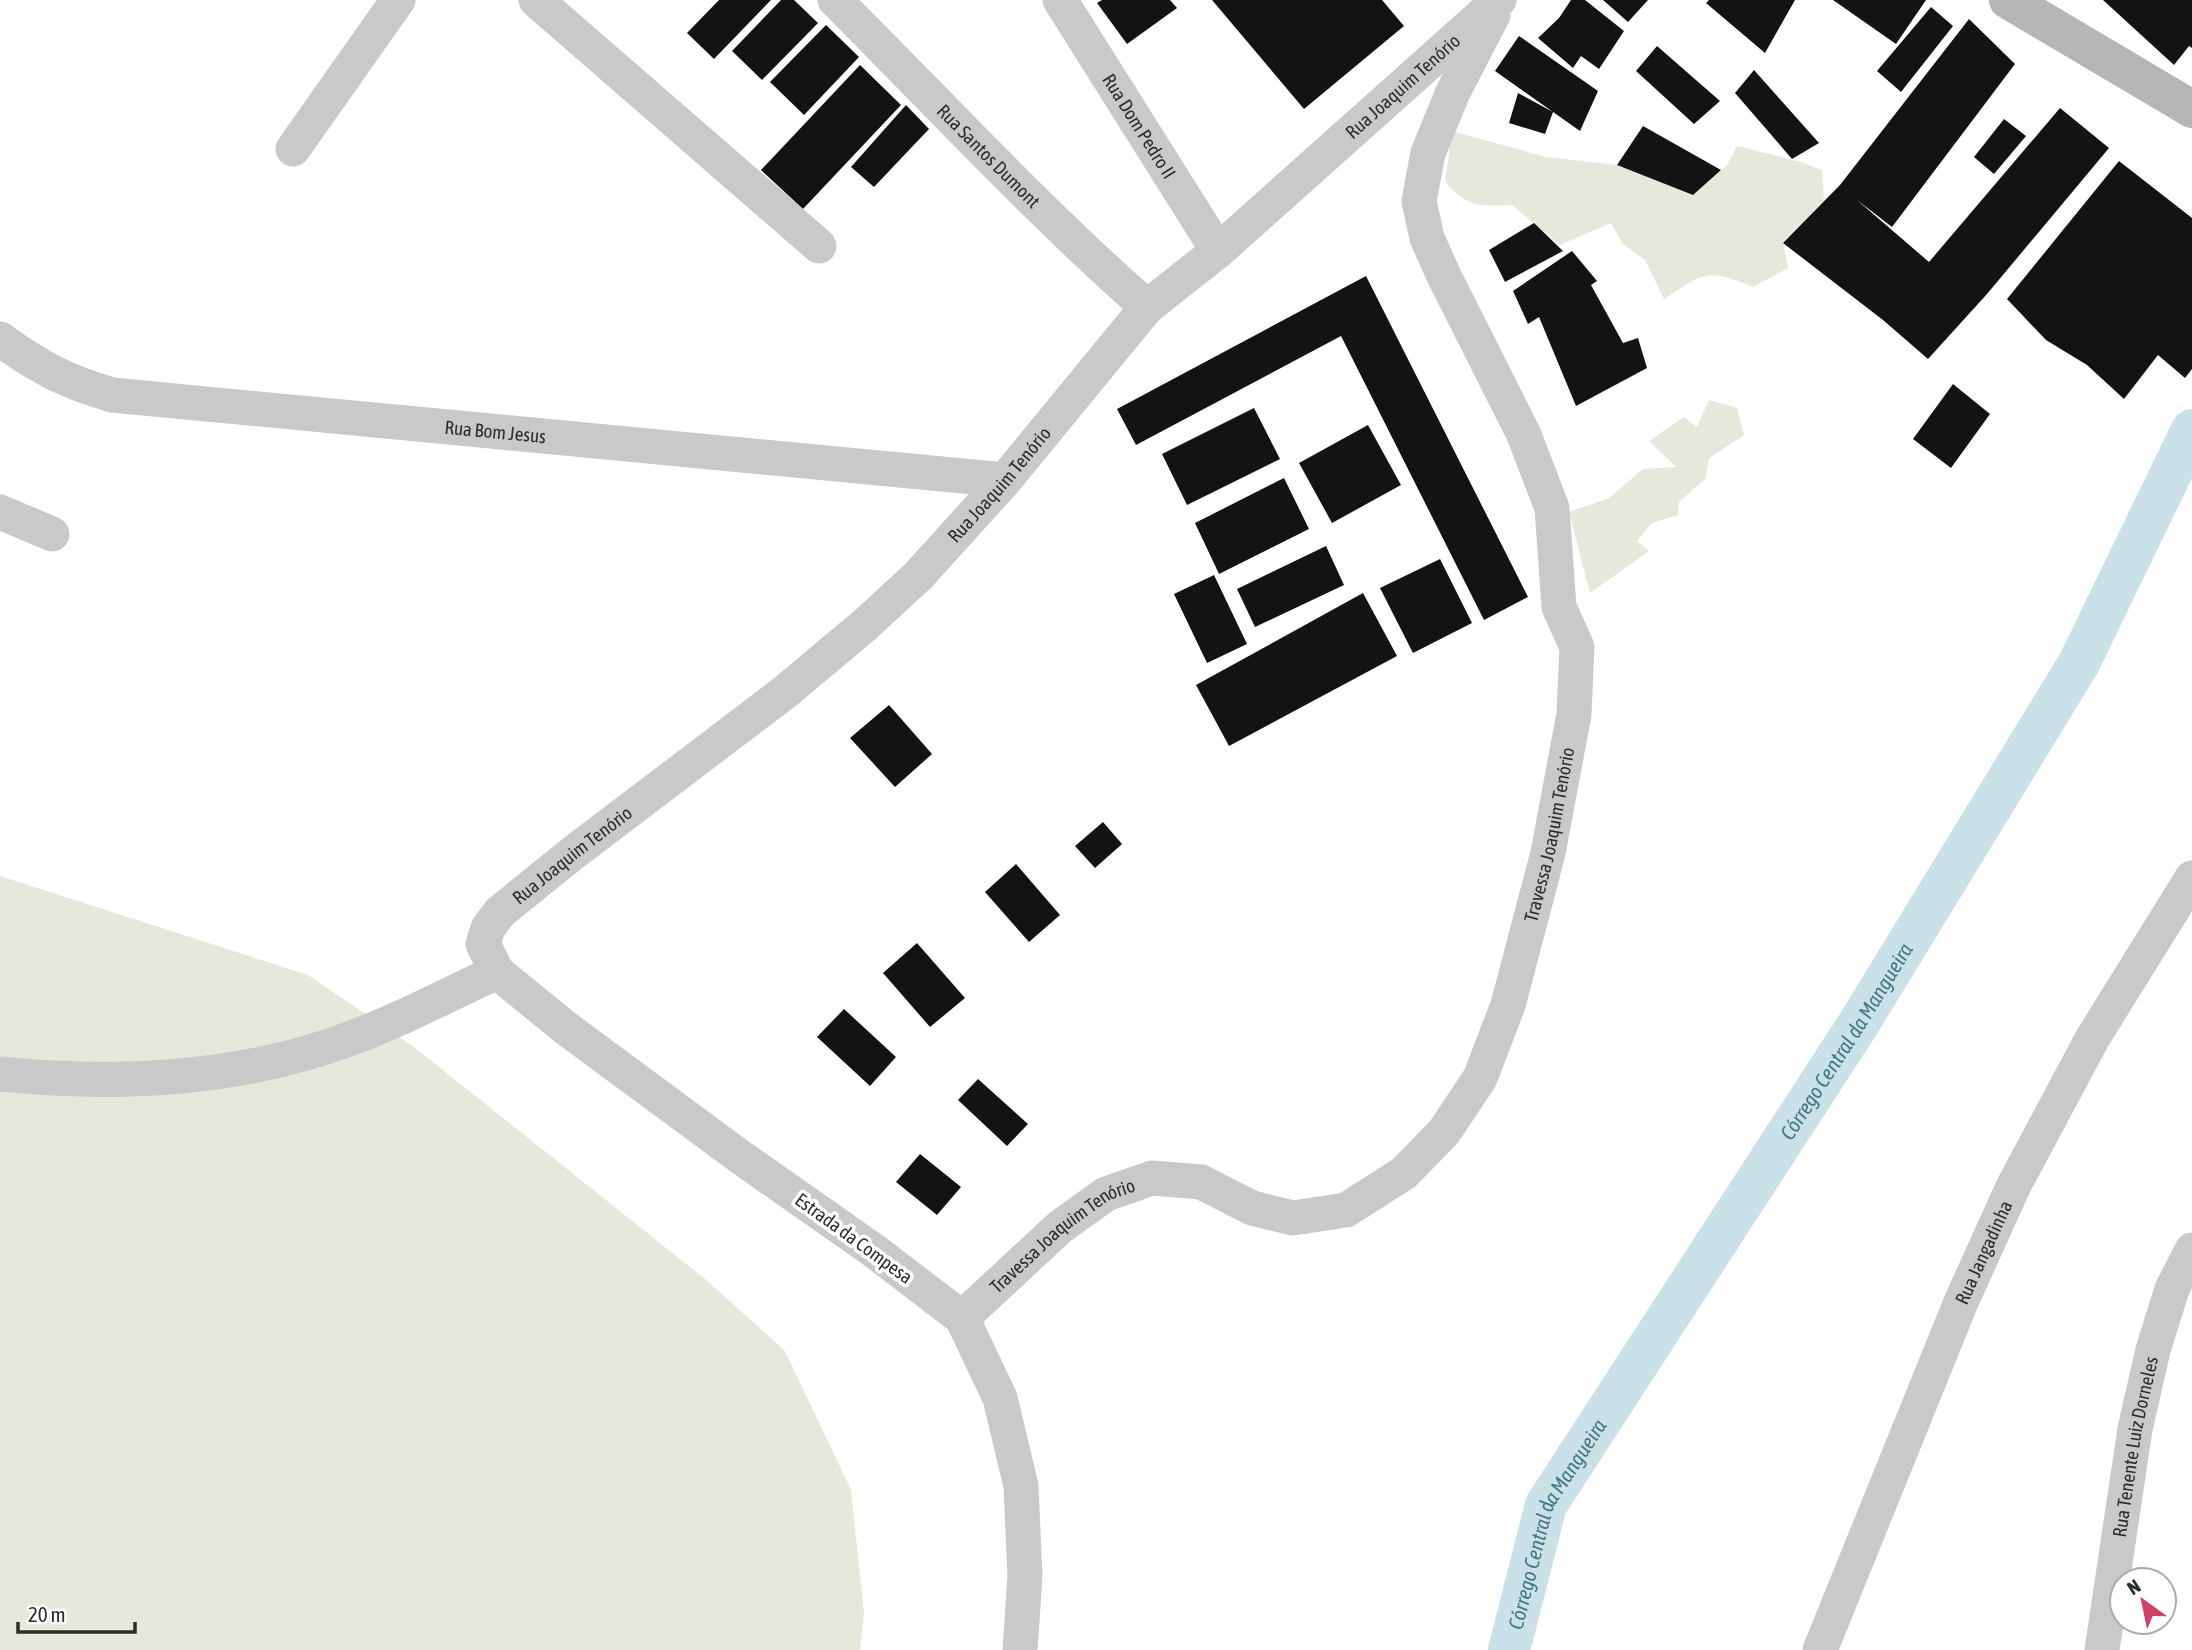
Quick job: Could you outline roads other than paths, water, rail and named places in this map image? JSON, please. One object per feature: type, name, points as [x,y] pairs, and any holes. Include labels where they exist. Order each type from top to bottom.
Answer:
[{"type":"main road","points":[[2008,0],[2192,109]]},
{"type":"street","points":[[293,149],[398,0]]},
{"type":"street","points":[[536,0],[819,246]]},
{"type":"street","name":"Rua Santos Dumont","points":[[835,0],[1029,197],[1091,258],[1147,307]]},
{"type":"street","name":"Rua Dom Pedro II","points":[[1060,0],[1218,251]]},
{"type":"street","name":"Rua Joaquim Tenório","points":[[490,958],[488,928],[500,912],[785,692],[866,624],[918,576],[1005,480],[1147,307],[1218,251],[1499,0]]},
{"type":"street","name":"Travessa Joaquim Tenório","points":[[962,1318],[1060,1227],[1105,1194],[1152,1178],[1201,1182],[1252,1208],[1293,1218],[1346,1210],[1404,1173],[1444,1132],[1480,1078],[1508,1005],[1548,853],[1574,714],[1577,647],[1559,607],[1552,508],[1524,435],[1427,238],[1419,201],[1428,153],[1453,92],[1499,0]]},
{"type":"street","name":"Rua Bom Jesus","points":[[0,339],[35,364],[73,383],[112,395],[1005,480]]},
{"type":"street","points":[[0,512],[52,534]]},
{"type":"street","name":"Rua Jangadinha","points":[[1820,1650],[1961,1303],[2013,1187],[2092,1039],[2192,878]]},
{"type":"street","points":[[0,1074],[61,1080],[173,1077],[260,1066],[356,1037],[490,958]]},
{"type":"street","name":"Estrada da Compesa","points":[[490,958],[567,1029],[739,1156],[873,1250],[962,1318],[1000,1398],[1021,1486],[1025,1576],[1020,1650]]},
{"type":"street","name":"Rua Tenente Luiz Dorneles","points":[[2102,1650],[2135,1429],[2153,1350],[2172,1289],[2192,1250]]},
{"type":"waterway","name":"Córrego Central da Mangueira","points":[[1509,1650],[1546,1505],[1859,1023],[2079,663],[2192,430]]}]
